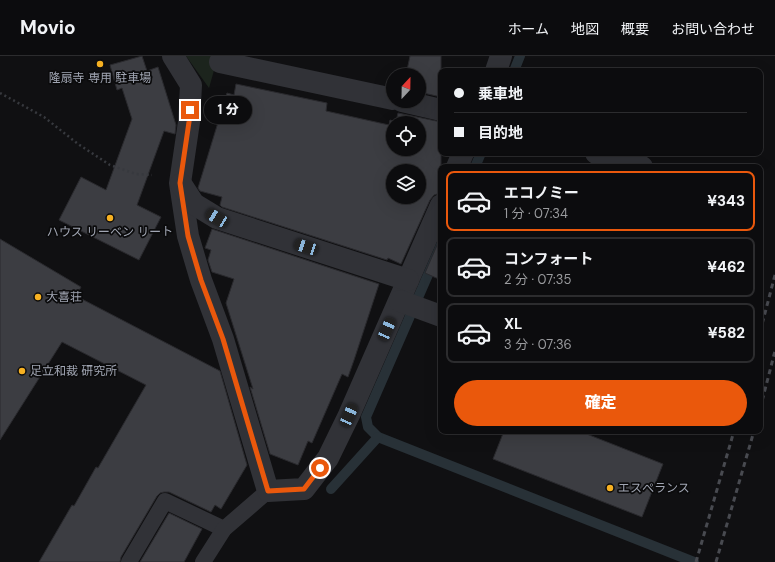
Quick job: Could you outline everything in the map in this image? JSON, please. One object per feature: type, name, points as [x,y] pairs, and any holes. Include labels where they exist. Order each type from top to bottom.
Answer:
[{"type":"street","points":[[173,56],[191,86],[189,122],[180,183],[188,236],[201,280],[223,339],[268,491],[304,489],[328,458],[400,301],[438,212]]},
{"type":"street","points":[[497,68],[501,56]]},
{"type":"street","points":[[220,62],[386,98]]},
{"type":"street","points":[[426,107],[438,109]]},
{"type":"street","points":[[606,156],[632,164]]},
{"type":"street","points":[[180,183],[194,204],[217,218],[408,280]]},
{"type":"street","points":[[400,301],[438,315]]},
{"type":"lane","points":[[203,562],[224,529],[268,491]]},
{"type":"lane","points":[[129,562],[165,501],[224,529]]},
{"type":"path","points":[[0,93],[44,117],[78,144],[110,165],[136,174],[160,175],[180,183]]},
{"type":"shaded area","points":[[186,56],[218,56],[209,88]]},
{"type":"building","points":[[142,56],[147,71],[158,67],[176,125],[175,134],[164,131],[137,205],[161,217],[139,260],[59,220],[81,177],[106,190],[132,119],[122,88],[117,90],[110,65]]},
{"type":"building","points":[[410,56],[441,56],[441,68],[438,68],[438,96],[426,94],[426,68],[407,68]]},
{"type":"building","points":[[236,84],[327,103],[326,111],[386,124],[386,156],[426,156],[426,119],[438,121],[438,156],[441,156],[441,164],[438,164],[438,194],[434,195],[430,200],[401,264],[388,258],[387,260],[222,207],[220,205],[222,197],[200,191],[198,188],[227,93],[234,95]]},
{"type":"building","points":[[398,113],[412,116],[397,116]]},
{"type":"building","points":[[212,229],[379,284],[348,377],[342,374],[312,443],[308,441],[298,465],[270,454],[250,387],[253,389],[226,303],[234,279],[212,272],[208,260],[211,250],[205,248]]},
{"type":"building","points":[[0,239],[81,287],[76,296],[220,371],[247,465],[221,509],[215,505],[211,512],[169,492],[160,493],[121,557],[120,562],[39,562],[72,505],[74,506],[96,467],[98,468],[146,385],[62,342],[0,440]]},
{"type":"building","points":[[438,243],[438,279],[425,273]]},
{"type":"building","name":"エスぺランス","points":[[503,434],[587,434],[663,464],[642,517],[493,459]]},
{"type":"building","points":[[169,513],[202,529],[184,562],[140,562]]},
{"type":"waterway","points":[[515,68],[520,56]]},
{"type":"waterway","points":[[476,164],[480,156]]},
{"type":"waterway","points":[[438,252],[366,417],[368,427],[378,437],[694,562]]},
{"type":"waterway","points":[[331,489],[378,437]]},
{"type":"railway","points":[[763,321],[775,275]]},
{"type":"railway","points":[[763,397],[775,351]]},
{"type":"railway","points":[[696,562],[733,434]]},
{"type":"railway","points":[[716,562],[753,434]]},
{"type":"place","name":"隆扇寺 専用 駐車場","points":[[100,64]]},
{"type":"place","name":"ハウス リーベン リート","points":[[110,218]]},
{"type":"place","name":"大喜荘","points":[[38,297]]},
{"type":"place","name":"足立和裁 研究所","points":[[22,371]]},
{"type":"place","name":"エスぺランス","points":[[610,488]]},
{"type":"route","points":[[190,110],[180,183],[188,236],[201,280],[223,339],[268,491],[304,489],[320,468]]}]
